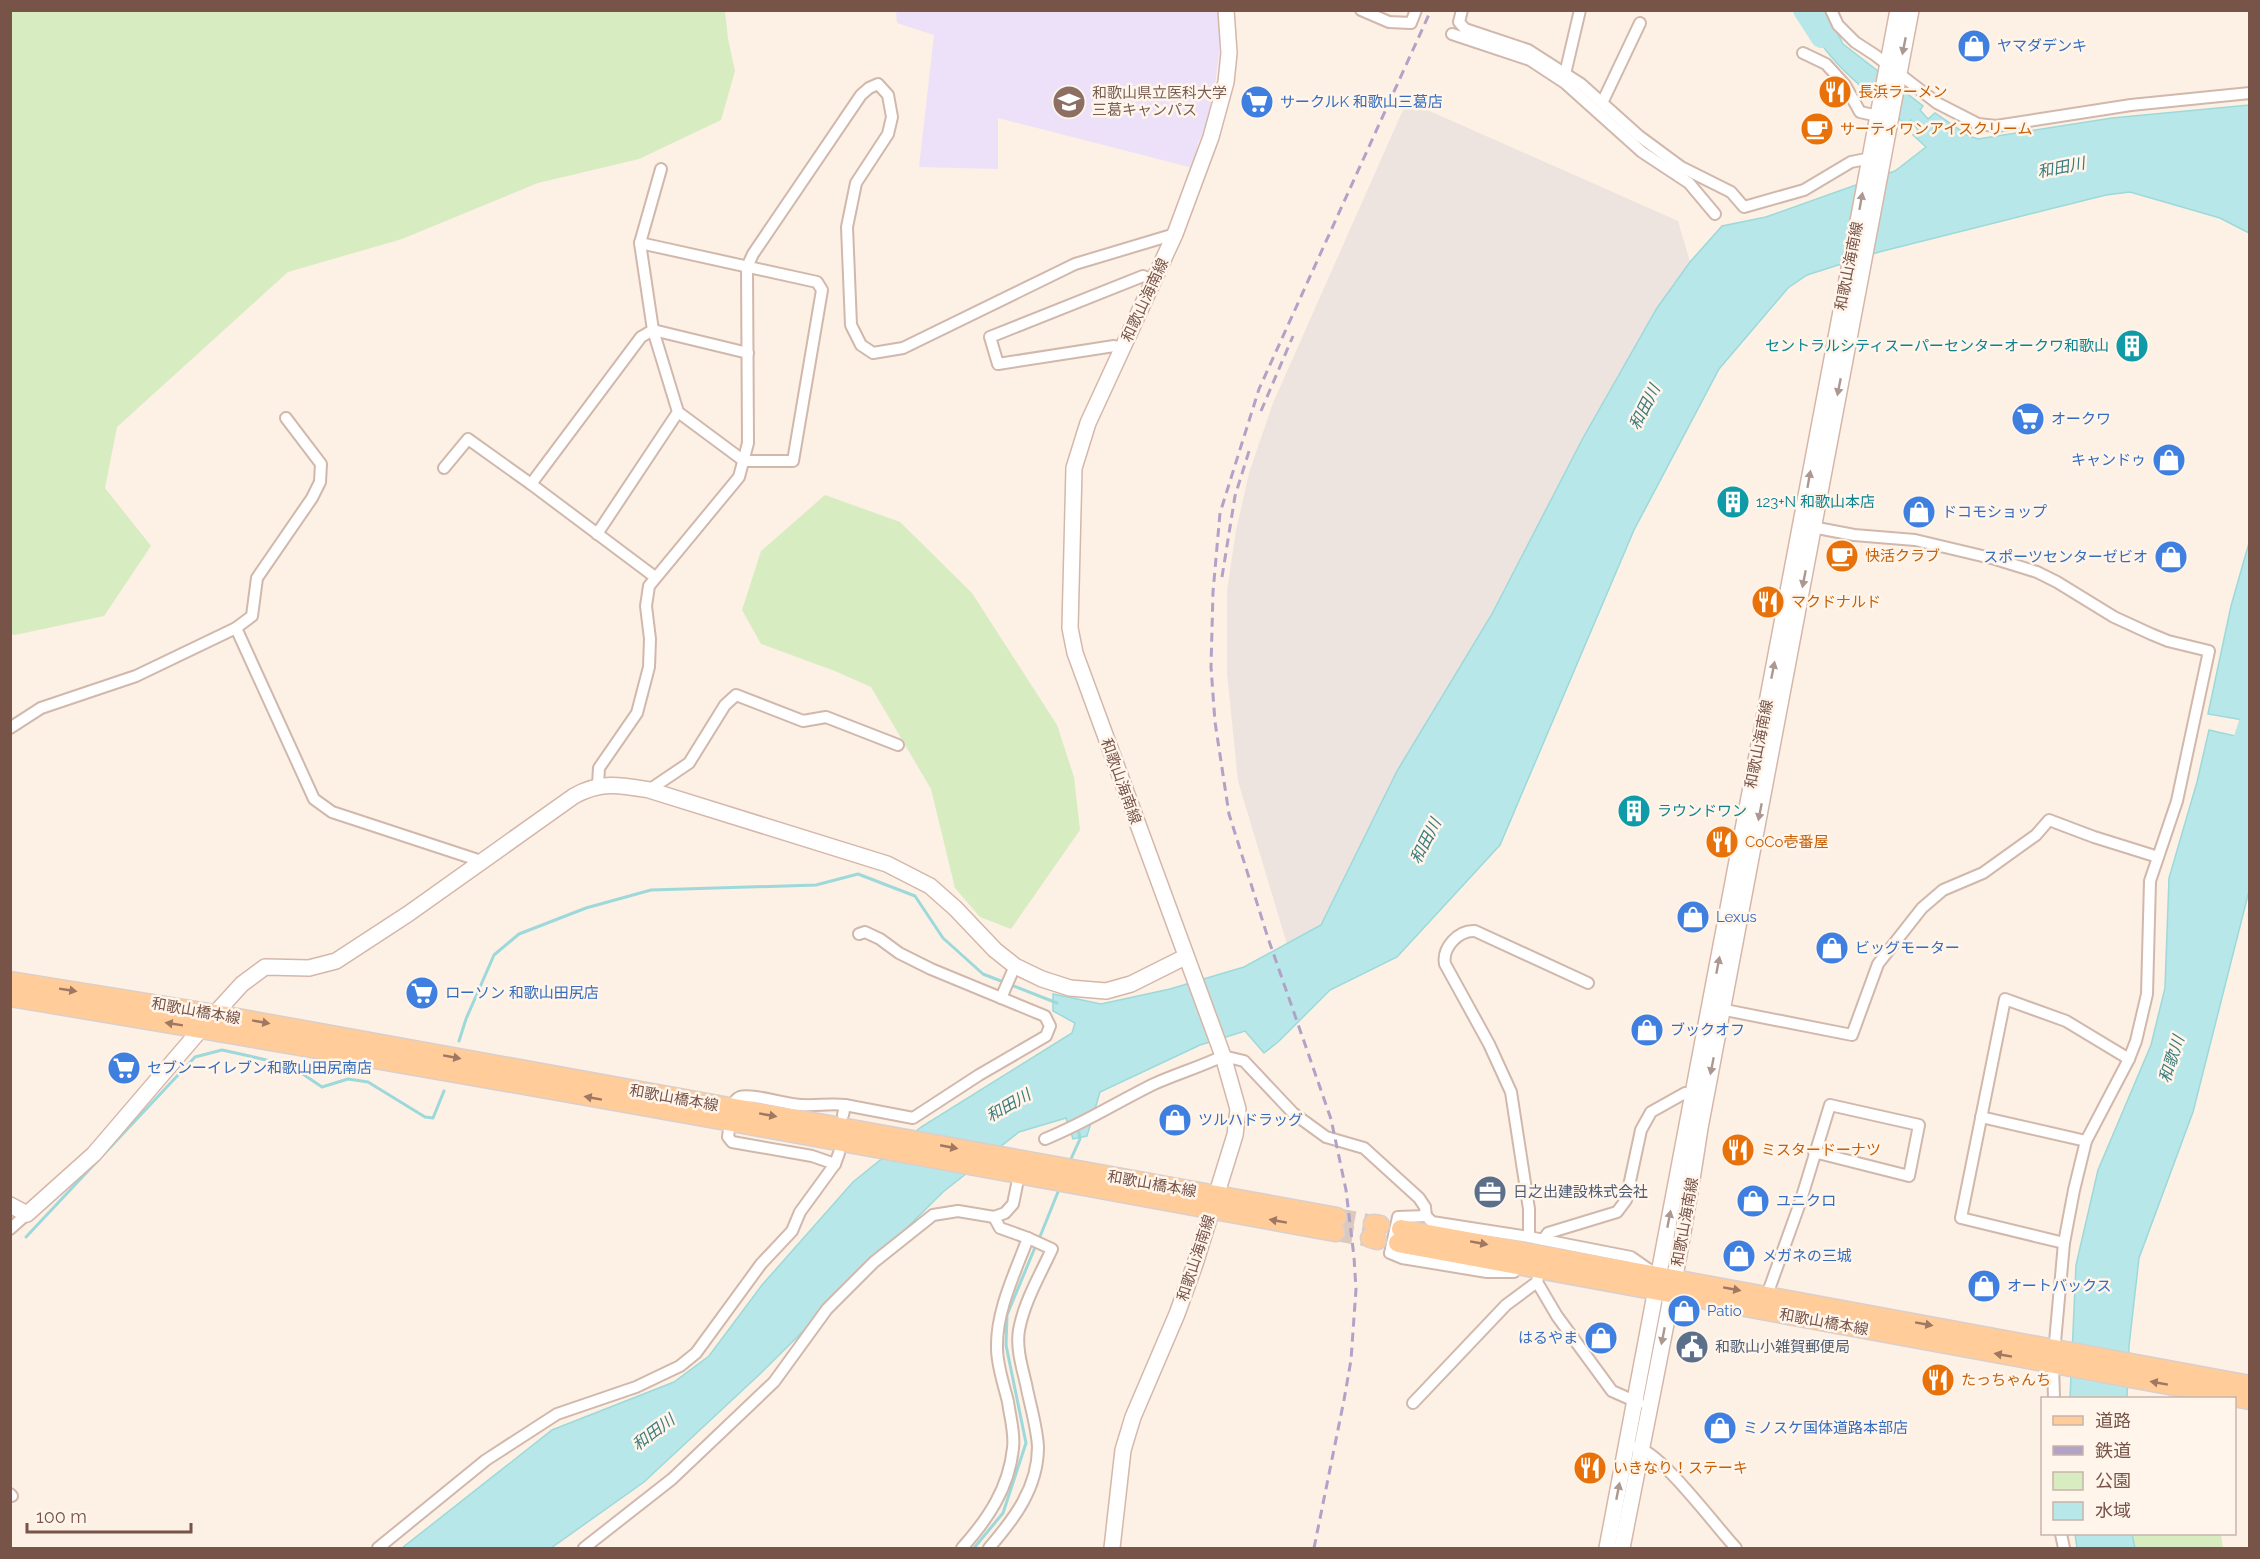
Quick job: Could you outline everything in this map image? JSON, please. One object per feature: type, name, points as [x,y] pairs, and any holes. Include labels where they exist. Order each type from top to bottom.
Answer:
[{"type":"main road","name":"和歌山海南線","points":[[1112,1548],[1123,1450],[1133,1417],[1177,1314],[1232,1148],[1238,1110],[1222,1052],[1185,957],[1075,653],[1070,628],[1074,468],[1088,423],[1175,234],[1211,137],[1226,82],[1229,52],[1226,10]]},
{"type":"main road","name":"和歌山海南線","points":[[1892,73],[1898,10]]},
{"type":"main road","name":"和歌山海南線","points":[[1607,1548],[1646,1405],[1699,1095],[1882,118],[1892,73],[1911,10]]},
{"type":"main road","points":[[10,1205],[27,1214],[94,1154],[242,984],[265,967],[309,968],[336,961],[408,914],[574,796],[598,785],[622,785],[649,790],[887,864],[930,886],[955,908],[1014,971],[1070,988],[1106,991],[1131,984],[1185,957]]},
{"type":"main road","name":"和歌山橋本線","points":[[10,981],[215,1014],[731,1115]]},
{"type":"main road","name":"和歌山橋本線","points":[[10,997],[731,1115],[1020,1165],[1077,1178],[1336,1225]]},
{"type":"main road","name":"和歌山橋本線","points":[[885,1142],[1000,1171],[1020,1165]]},
{"type":"main road","name":"和歌山橋本線","points":[[1400,1236],[2217,1386],[2250,1385]]},
{"type":"main road","name":"和歌山橋本線","points":[[1665,1285],[1767,1295],[2058,1357]]},
{"type":"main road","name":"和歌山橋本線","points":[[2217,1386],[2250,1400]]},
{"type":"main road","name":"和歌山海南線","points":[[1622,1548],[1634,1446]]},
{"type":"street","points":[[1361,10],[1389,22],[1411,23],[1416,10]]},
{"type":"street","points":[[1462,10],[1459,22],[1465,29],[1528,50],[1581,84],[1639,136],[1681,168],[1731,192],[1744,207],[1804,190],[1851,162],[1875,162]]},
{"type":"street","points":[[1564,74],[1580,10]]},
{"type":"street","points":[[1830,10],[1838,25],[1892,73],[1937,103],[1966,120],[1978,124],[1996,126],[2131,105],[2250,93]]},
{"type":"street","points":[[1602,103],[1640,23]]},
{"type":"street","points":[[1452,34],[1530,60],[1565,83],[1642,152],[1689,183],[1715,214]]},
{"type":"street","points":[[1803,53],[1826,64],[1845,85],[1860,111],[1882,118]]},
{"type":"street","points":[[598,785],[599,768],[637,713],[649,667],[650,639],[646,606],[648,586],[739,477],[744,461],[747,443],[747,267],[753,254],[861,95],[878,84],[888,95],[892,117],[888,134],[856,183],[847,227],[851,325],[861,345],[873,353],[903,348],[1076,264],[1175,234]]},
{"type":"street","points":[[640,243],[817,282],[822,290],[793,461],[744,461],[678,412],[653,330],[640,243],[661,169]]},
{"type":"street","points":[[1122,349],[1114,346],[998,364],[990,337],[1143,276],[1154,280]]},
{"type":"street","points":[[531,484],[641,337],[653,330],[748,353]]},
{"type":"street","points":[[597,534],[678,412]]},
{"type":"street","points":[[10,728],[41,708],[136,676],[236,628],[252,616],[257,578],[312,498],[320,482],[321,464],[286,418]]},
{"type":"street","points":[[444,468],[468,439],[655,577]]},
{"type":"street","points":[[1807,526],[1854,535],[1915,540],[1995,559],[2037,572],[2114,617],[2151,634],[2168,641],[2209,651],[2177,801],[2150,881],[2147,994],[2136,1041],[2086,1141],[2064,1243],[2054,1397]]},
{"type":"street","points":[[236,628],[314,798],[332,812],[481,861]]},
{"type":"street","points":[[649,790],[688,763],[725,705],[736,694],[802,721],[826,717],[898,745]]},
{"type":"street","points":[[1716,1009],[1852,1035],[1878,964],[1922,908],[1943,890],[1983,873],[2036,835],[2049,820],[2158,857]]},
{"type":"street","points":[[1528,1237],[1529,1209],[1511,1092],[1489,1044],[1445,964],[1444,956],[1460,934],[1475,930],[1588,983]]},
{"type":"street","points":[[835,1164],[812,1156],[732,1142],[728,1137],[733,1102],[740,1097],[750,1097],[801,1105],[834,1104],[844,1110],[913,1118],[978,1075],[1046,1036],[1050,1026],[1046,1016],[1004,994],[899,953],[866,932],[859,934]]},
{"type":"street","points":[[1004,994],[1014,971]]},
{"type":"street","points":[[2064,1243],[1961,1218],[2005,999],[2066,1021],[2129,1059]]},
{"type":"street","points":[[1045,1139],[1066,1131],[1155,1083],[1202,1066],[1222,1052],[1244,1061],[1293,1113],[1326,1137],[1364,1148],[1419,1198],[1425,1206],[1425,1216]]},
{"type":"street","points":[[1543,1240],[1548,1233],[1617,1212],[1626,1200],[1641,1130],[1651,1112],[1685,1093],[1699,1095]]},
{"type":"street","points":[[1767,1295],[1800,1203],[1814,1152],[1830,1105],[1919,1125],[1909,1176],[1814,1152]]},
{"type":"street","points":[[1981,1117],[2086,1141]]},
{"type":"street","points":[[378,1548],[486,1460],[557,1414],[636,1387],[680,1366],[696,1353],[761,1264],[792,1230],[800,1212],[835,1164],[839,1153]]},
{"type":"street","points":[[584,1548],[672,1479],[774,1382],[827,1309],[874,1262],[933,1215],[958,1211],[994,1217],[1005,1214],[1013,1204],[1020,1165]]},
{"type":"street","points":[[10,1229],[27,1214]]},
{"type":"street","points":[[1425,1216],[1432,1222],[1528,1237],[1631,1257],[1665,1285],[1633,1295],[1538,1279],[1506,1271],[1487,1272],[1402,1258],[1390,1253],[1398,1217],[1425,1216]]},
{"type":"street","points":[[989,1548],[1017,1514],[1028,1491],[1037,1462],[1037,1436],[1019,1350],[1019,1330],[1028,1303],[1052,1249],[1000,1228],[994,1217]]},
{"type":"street","points":[[962,1548],[995,1506],[1002,1491],[1013,1448],[1012,1429],[996,1351],[997,1333],[1028,1238]]},
{"type":"street","points":[[1413,1403],[1506,1305],[1538,1279]]},
{"type":"street","points":[[1538,1279],[1557,1316],[1612,1391],[1646,1405]]},
{"type":"street","points":[[1634,1446],[1661,1462],[1736,1548]]},
{"type":"shaded area","name":"和歌山県立医科大学 三葛キャンパス","points":[[896,11],[1219,11],[1219,54],[1215,86],[1193,168],[998,118],[998,169],[919,167],[934,35],[897,23]]},
{"type":"shaded area","points":[[1407,101],[1678,221],[1690,262],[1657,308],[1583,438],[1492,614],[1397,771],[1321,925],[1287,944],[1238,781],[1227,672],[1227,591],[1236,531],[1249,473],[1273,403]]},
{"type":"green space","points":[[10,11],[725,11],[735,71],[721,120],[639,159],[538,183],[402,239],[288,272],[117,427],[105,488],[151,546],[104,616],[15,635],[10,634]]},
{"type":"green space","points":[[825,495],[900,522],[972,593],[1057,725],[1074,777],[1080,830],[1011,929],[980,917],[955,888],[931,789],[871,687],[761,644],[742,610],[761,551]]},
{"type":"green space","points":[[2132,1535],[2221,1535],[2223,1548],[2135,1548]]},
{"type":"water","name":"和田川","points":[[1803,11],[1826,11],[1843,44],[1923,106],[1920,110],[1928,119],[1935,113],[1969,136],[1978,139],[2112,118],[2249,105],[2249,233],[2220,218],[2130,192],[2106,195],[1879,252],[1807,275],[1788,288],[1719,369],[1634,530],[1500,845],[1397,957],[1330,990],[1264,1053],[1245,1031],[1200,1045],[1100,1092],[1087,1136],[1073,1139],[1066,1118],[1019,1132],[943,1192],[761,1373],[644,1482],[551,1548],[402,1548],[552,1430],[674,1382],[709,1356],[762,1285],[853,1182],[921,1127],[1072,1033],[1075,1023],[1053,1011],[1053,994],[1101,1004],[1170,989],[1244,967],[1321,925],[1397,771],[1492,614],[1583,438],[1657,308],[1690,262],[1722,226],[1766,217],[1895,171],[1926,147],[1913,135],[1918,130],[1911,120],[1906,125],[1861,87],[1834,60],[1811,29]]},
{"type":"water","points":[[2249,543],[2250,721],[2208,714],[2231,606]]},
{"type":"water","points":[[2209,730],[2249,739],[2249,891],[2193,1112],[2139,1258],[2129,1346],[2127,1397],[2070,1397],[2076,1265],[2098,1170],[2151,1045],[2165,988],[2169,878],[2197,782]]},
{"type":"water","points":[[2075,1535],[2132,1535],[2135,1548],[2077,1548]]},
{"type":"waterway","points":[[1803,10],[1821,38]]},
{"type":"waterway","name":"和歌川","points":[[2236,762],[2250,719]]},
{"type":"waterway","points":[[459,1041],[466,1019],[494,955],[519,934],[586,908],[651,890],[816,885],[858,874],[915,896],[943,938],[983,974],[1057,1003]]},
{"type":"waterway","points":[[26,1237],[195,1057],[222,1050],[245,1055],[291,1066],[322,1087],[348,1079],[368,1082],[425,1117],[433,1118],[444,1091]]},
{"type":"waterway","points":[[1070,1161],[1080,1139],[1079,1133]]},
{"type":"waterway","points":[[1039,1239],[1060,1187]]},
{"type":"waterway","points":[[974,1548],[1003,1513],[1026,1443],[1006,1345],[1007,1315],[1036,1245]]},
{"type":"tunnel","points":[[1337,1217],[1373,1224]]},
{"type":"tunnel","points":[[1335,1232],[1370,1238]]},
{"type":"railway","points":[[1314,1548],[1351,1360],[1356,1289],[1354,1257],[1346,1190],[1331,1119],[1268,938],[1229,814],[1215,722],[1211,667],[1213,592],[1220,513],[1259,389],[1431,10]]},
{"type":"railway","points":[[1261,411],[1293,336]]},
{"type":"railway","points":[[1222,577],[1235,496],[1250,448]]},
{"type":"place","name":"ヤマダデンキ","points":[[1974,46]]},
{"type":"place","name":"長浜ラーメン","points":[[1835,92]]},
{"type":"place","name":"和歌山県立医科大学 三葛キャンパス","points":[[1069,102]]},
{"type":"place","name":"サークルK 和歌山三葛店","points":[[1257,102]]},
{"type":"place","name":"サーティワンアイスクリーム","points":[[1817,129]]},
{"type":"place","name":"セントラルシティスーパーセンターオークワ和歌山","points":[[2132,346]]},
{"type":"place","name":"オークワ","points":[[2028,419]]},
{"type":"place","name":"キャンドゥ","points":[[2169,460]]},
{"type":"place","name":"123+N 和歌山本店","points":[[1733,502]]},
{"type":"place","name":"ドコモショップ","points":[[1919,512]]},
{"type":"place","name":"快活クラブ","points":[[1842,556]]},
{"type":"place","name":"スポーツセンターゼビオ","points":[[2171,557]]},
{"type":"place","name":"マクドナルド","points":[[1768,602]]},
{"type":"place","name":"ラウンドワン","points":[[1634,811]]},
{"type":"place","name":"CoCo壱番屋","points":[[1722,842]]},
{"type":"place","name":"Lexus","points":[[1693,917]]},
{"type":"place","name":"ビッグモーター","points":[[1832,948]]},
{"type":"place","name":"ローソン 和歌山田尻店","points":[[422,993]]},
{"type":"place","name":"ブックオフ","points":[[1647,1030]]},
{"type":"place","name":"セブンーイレブン和歌山田尻南店","points":[[124,1068]]},
{"type":"place","name":"ツルハドラッグ","points":[[1175,1120]]},
{"type":"place","name":"ミスタードーナツ","points":[[1738,1150]]},
{"type":"place","name":"日之出建設株式会社","points":[[1490,1192]]},
{"type":"place","name":"ユニクロ","points":[[1753,1201]]},
{"type":"place","name":"メガネの三城","points":[[1739,1256]]},
{"type":"place","name":"オートバックス","points":[[1984,1286]]},
{"type":"place","name":"Patio","points":[[1684,1311]]},
{"type":"place","name":"はるやま","points":[[1601,1338]]},
{"type":"place","name":"和歌山小雑賀郵便局","points":[[1692,1347]]},
{"type":"place","name":"たっちゃんち","points":[[1938,1380]]},
{"type":"place","name":"ミノスケ国体道路本部店","points":[[1720,1428]]},
{"type":"place","name":"いきなり！ステーキ","points":[[1590,1468]]}]
